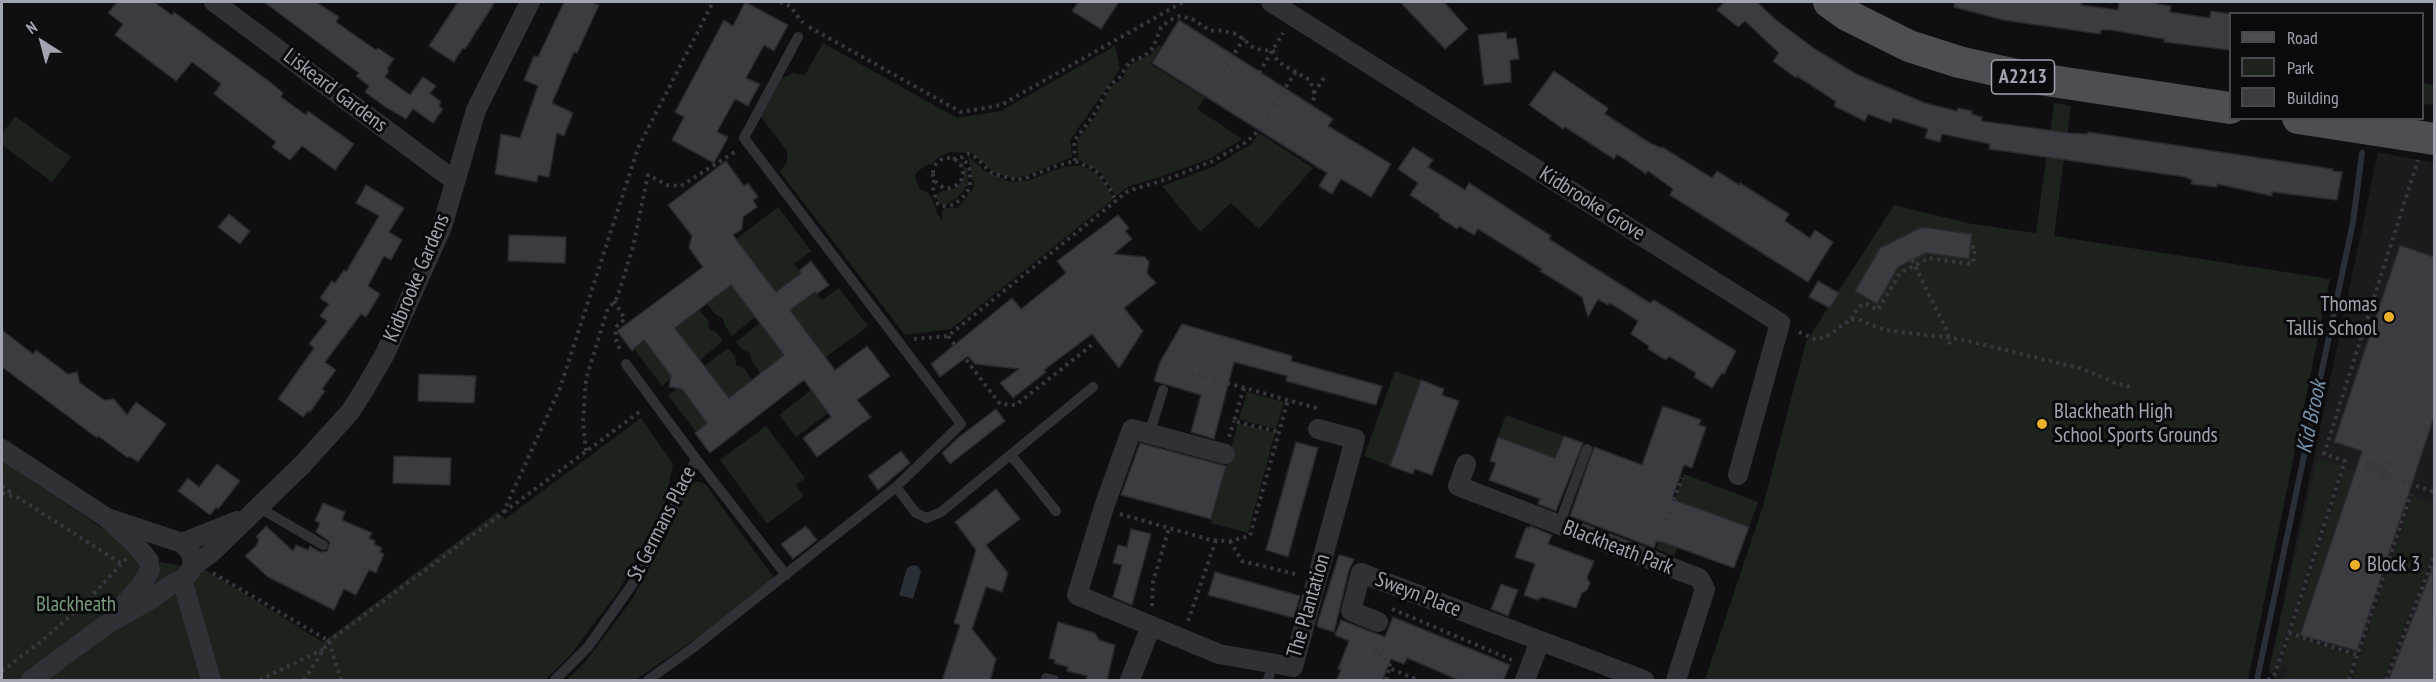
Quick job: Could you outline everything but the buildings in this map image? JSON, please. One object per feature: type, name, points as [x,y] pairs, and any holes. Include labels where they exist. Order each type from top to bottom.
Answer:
[{"type":"main road","name":"A2213","points":[[1829,2],[1846,15],[1909,46],[1959,62],[2026,77],[2229,108]]},
{"type":"main road","points":[[2307,120],[2427,147]]},
{"type":"street","name":"Liskeard Gardens","points":[[214,2],[455,181]]},
{"type":"street","name":"Kidbrooke Gardens","points":[[107,624],[188,575],[302,465],[350,412],[385,354],[429,258],[442,227],[476,110],[530,2]]},
{"type":"street","name":"Kidbrooke Grove","points":[[1271,2],[1780,322],[1738,475]]},
{"type":"street","name":"The Plantation","points":[[1149,434],[1132,429],[1103,509],[1077,595],[1219,654],[1270,672],[1293,667],[1355,439],[1318,429]]},
{"type":"street","points":[[1149,434],[1225,454]]},
{"type":"street","points":[[2,449],[107,518],[137,546],[159,580],[188,575]]},
{"type":"street","name":"Blackheath Park","points":[[1466,464],[1458,486],[1699,578],[1705,589],[1676,681]]},
{"type":"street","points":[[31,681],[107,624],[141,586],[153,548],[160,542],[176,541],[252,512]]},
{"type":"street","points":[[107,518],[176,541],[191,554],[188,575],[211,681]]},
{"type":"street","name":"Sweyn Place","points":[[1385,616],[1351,611],[1361,573],[1644,681]]},
{"type":"street","points":[[1130,681],[1149,625]]},
{"type":"street","points":[[1522,672],[1540,641]]},
{"type":"lane","points":[[648,681],[786,576],[896,487],[961,424],[744,138],[798,37]]},
{"type":"lane","name":"St Germans Place","points":[[555,681],[588,647],[636,579],[663,530],[696,459],[626,364]]},
{"type":"lane","points":[[896,487],[916,513],[927,518],[941,512],[1093,387]]},
{"type":"lane","points":[[1149,434],[1163,390]]},
{"type":"lane","points":[[1560,525],[1587,449]]},
{"type":"lane","points":[[1011,455],[1056,511]]},
{"type":"lane","points":[[696,459],[786,576]]},
{"type":"lane","points":[[252,512],[323,545]]},
{"type":"lane","points":[[1046,681],[1046,678],[1054,681]]},
{"type":"path","points":[[503,513],[560,388],[638,148],[713,2]]},
{"type":"path","points":[[780,2],[790,6],[804,25],[961,112],[1001,105],[1183,2]]},
{"type":"path","points":[[1075,161],[1074,141],[1093,116],[1110,86],[1120,77],[1130,61],[1143,57],[1153,48],[1161,27],[1170,20],[1180,16],[1192,19],[1211,31],[1227,32],[1244,38],[1255,49],[1273,51]]},
{"type":"path","points":[[1259,73],[1283,33]]},
{"type":"path","points":[[1223,72],[1244,38]]},
{"type":"path","points":[[1273,51],[1277,60],[1310,80],[1314,93]]},
{"type":"path","points":[[1274,106],[1296,71]]},
{"type":"path","points":[[1311,105],[1314,93],[1324,76]]},
{"type":"path","points":[[898,341],[948,336],[1128,191],[1213,161],[1248,141],[1258,131],[1271,111]]},
{"type":"path","points":[[586,451],[583,422],[586,379],[607,311],[614,301],[633,247],[648,175],[667,185],[681,186],[748,143]]},
{"type":"path","points":[[2269,680],[2274,676],[2289,633],[2345,461],[2324,454],[2427,147]]},
{"type":"path","points":[[963,158],[970,170],[970,186],[966,194],[954,205],[942,206],[938,204],[933,188],[933,170],[938,161],[963,158],[968,154],[973,155],[992,172],[1016,180],[1075,161],[1092,168],[1100,175],[1115,201]]},
{"type":"path","points":[[934,180],[937,184],[947,188],[960,182],[962,169],[953,159]]},
{"type":"path","points":[[1799,332],[1815,339],[1826,337],[1851,319],[1863,304],[1878,310],[1881,301],[1900,273],[1929,258],[1971,264],[1975,247],[1970,247]]},
{"type":"path","points":[[1912,260],[1949,338],[1950,345]]},
{"type":"path","points":[[614,301],[625,319],[617,326],[615,336],[626,364]]},
{"type":"path","points":[[1851,319],[1860,320],[1884,330],[1960,339],[2084,369],[2115,383],[2128,386],[2127,391]]},
{"type":"path","points":[[948,336],[1000,404],[1016,405],[1093,344]]},
{"type":"path","points":[[1191,373],[1323,410],[1318,429]]},
{"type":"path","points":[[1244,388],[1234,421],[1279,432]]},
{"type":"path","points":[[1103,509],[1216,540],[1230,542],[1250,536],[1288,400]]},
{"type":"path","points":[[304,681],[329,641],[654,402]]},
{"type":"path","points":[[2381,486],[2382,474],[2389,460]]},
{"type":"path","points":[[2382,467],[2368,462],[2366,469],[2434,490]]},
{"type":"path","points":[[1651,560],[1682,478]]},
{"type":"path","points":[[2,486],[122,564],[87,601],[42,641],[2,670]]},
{"type":"path","points":[[2,494],[17,497]]},
{"type":"path","points":[[2349,681],[2411,494]]},
{"type":"path","points":[[1149,625],[1154,602],[1154,582],[1169,528]]},
{"type":"path","points":[[1182,638],[1216,540]]},
{"type":"path","points":[[1230,542],[1242,561],[1317,579]]},
{"type":"path","points":[[2387,680],[2434,557]]},
{"type":"path","points":[[188,575],[329,641],[341,681]]},
{"type":"path","points":[[1385,616],[1522,672]]},
{"type":"path","points":[[2289,633],[2358,655]]},
{"type":"path","points":[[260,681],[325,648]]},
{"type":"path","points":[[1386,681],[1389,668],[1418,681]]},
{"type":"shaded area","name":"Thomas Tallis School","points":[[2378,152],[2434,163],[2434,680],[2275,680],[2269,670]]},
{"type":"shaded area","points":[[913,565],[918,566],[921,572],[913,599],[899,595],[907,568]]},
{"type":"green space","points":[[823,43],[957,118],[1001,111],[1115,46],[1120,69],[1070,140],[1072,157],[1025,176],[1013,178],[995,173],[972,153],[950,152],[938,157],[932,164],[926,165],[916,173],[915,178],[920,189],[932,198],[942,220],[942,211],[945,208],[958,208],[974,187],[968,156],[985,171],[1010,182],[1027,181],[1063,167],[1082,165],[1099,176],[1111,193],[1112,200],[951,329],[905,335],[780,172],[787,162],[787,151],[761,117],[781,79],[793,73],[805,75]]},
{"type":"green space","points":[[1159,45],[1161,47],[1150,64],[1205,98],[1197,109],[1241,140],[1211,158],[1161,177],[1129,186],[1116,196],[1101,173],[1078,159],[1077,141],[1095,117],[1111,87],[1123,78],[1129,65],[1151,54]]},
{"type":"green space","points":[[2424,83],[2434,85],[2434,105],[2424,104]]},
{"type":"green space","name":"Blackheath High School Sports Grounds","points":[[2054,103],[2071,106],[2054,236],[2330,279],[2248,680],[1705,680],[1763,506],[1806,342],[1894,205],[1972,224],[2036,233]]},
{"type":"green space","points":[[15,116],[71,157],[52,182],[2,145],[2,134]]},
{"type":"green space","points":[[1259,133],[1313,168],[1259,229],[1231,203],[1200,232],[1162,186],[1215,166],[1251,144]]},
{"type":"green space","points":[[958,160],[967,169],[968,185],[957,198],[947,204],[942,204],[937,199],[939,192],[956,188],[963,180],[964,170]]},
{"type":"green space","points":[[778,207],[811,251],[794,264],[801,273],[776,292],[736,239]]},
{"type":"green space","points":[[731,285],[755,317],[732,336],[723,318],[716,315],[707,304]]},
{"type":"green space","points":[[839,288],[868,326],[826,357],[790,310],[815,292],[822,300]]},
{"type":"green space","points":[[699,310],[708,320],[709,329],[717,333],[723,341],[700,360],[675,328]]},
{"type":"green space","points":[[760,323],[784,355],[760,373],[752,362],[750,353],[743,350],[736,342]]},
{"type":"green space","points":[[645,341],[672,377],[662,386],[634,349]]},
{"type":"green space","points":[[728,348],[735,356],[736,365],[744,368],[752,380],[729,398],[704,366]]},
{"type":"green space","points":[[1395,371],[1421,380],[1390,466],[1364,456]]},
{"type":"green space","points":[[680,387],[707,423],[696,432],[668,395]]},
{"type":"green space","points":[[811,390],[828,413],[796,437],[779,415]]},
{"type":"green space","points":[[1247,392],[1284,402],[1276,429],[1239,419]]},
{"type":"green space","points":[[1506,415],[1564,436],[1555,458],[1498,437]]},
{"type":"green space","name":"Blackheath","points":[[641,418],[673,464],[666,499],[653,530],[618,592],[572,653],[545,680],[2,680],[2,460],[108,532],[134,557],[208,571],[323,642],[497,512],[505,519]]},
{"type":"green space","points":[[1238,423],[1275,433],[1248,533],[1211,523]]},
{"type":"green space","points":[[766,426],[805,478],[796,485],[804,496],[767,524],[720,460]]},
{"type":"green space","points":[[2317,459],[2341,466],[2274,669],[2270,673],[2269,670]]},
{"type":"green space","points":[[2346,468],[2355,471],[2300,635],[2292,632]]},
{"type":"green space","points":[[1684,474],[1758,502],[1749,527],[1692,507],[1674,556],[1656,549]]},
{"type":"green space","points":[[694,482],[706,485],[774,578],[716,625],[635,680],[567,680],[585,662],[631,601],[667,535],[686,491]]},
{"type":"green space","points":[[2413,496],[2434,504],[2434,551],[2383,680],[2352,680]]},
{"type":"green space","points":[[2291,635],[2355,656],[2347,680],[2280,680],[2290,673],[2284,664],[2280,667]]},
{"type":"waterway","name":"Kid Brook","points":[[2257,680],[2353,222],[2362,153]]},
{"type":"place","name":"Thomas Tallis School","points":[[2389,317]]},
{"type":"place","name":"Blackheath High School Sports Grounds","points":[[2042,424]]},
{"type":"place","name":"Block 3","points":[[2355,565]]}]
